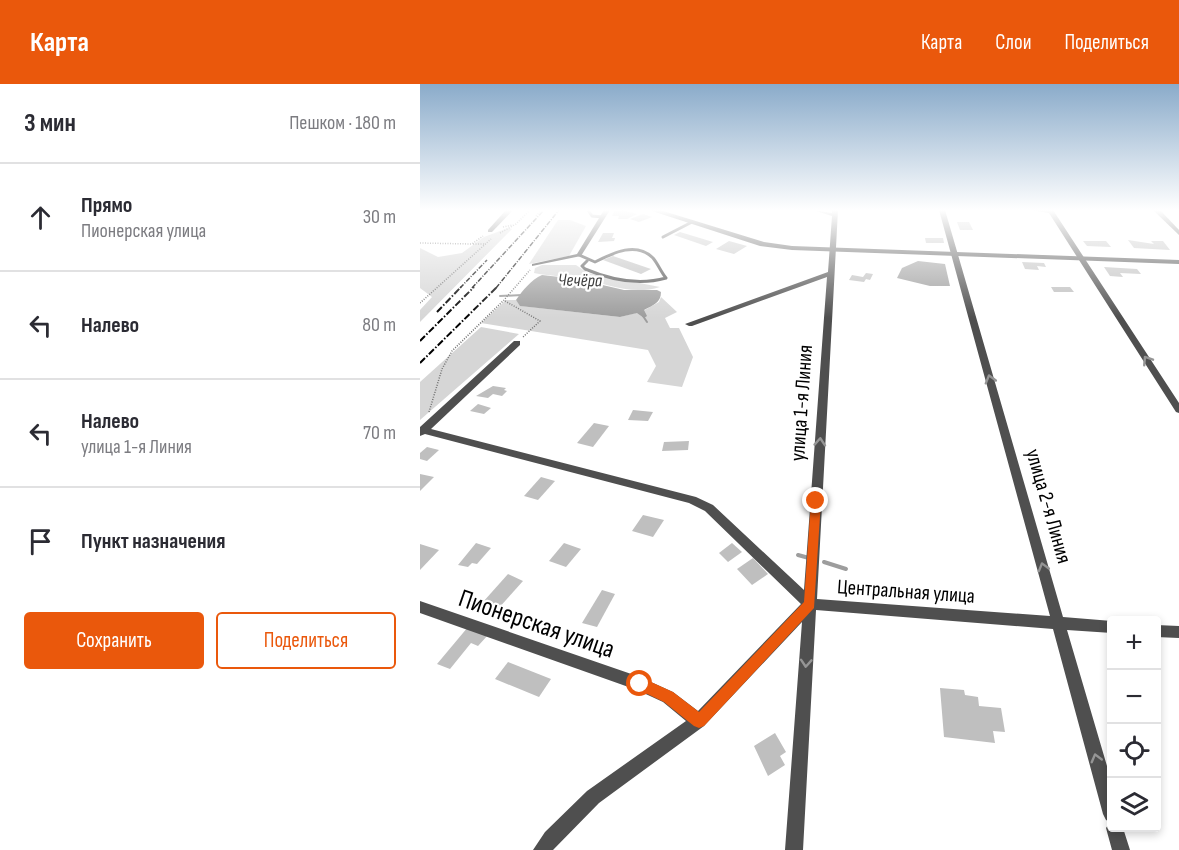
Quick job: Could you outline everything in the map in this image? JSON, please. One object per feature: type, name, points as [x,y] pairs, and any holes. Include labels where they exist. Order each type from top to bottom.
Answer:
[{"type":"street","points":[[534,265],[579,255],[585,246]]},
{"type":"street","points":[[780,246],[832,250],[1179,262]]},
{"type":"street","name":"улица 1-я Линия","points":[[794,850],[832,246]]},
{"type":"street","name":"улица 2-я Линия","points":[[953,246],[1107,796]]},
{"type":"street","points":[[1073,246],[1179,410]]},
{"type":"street","points":[[689,324],[831,273]]},
{"type":"street","points":[[421,432],[517,343]]},
{"type":"street","name":"Центральная улица","points":[[421,432],[692,500],[709,508],[810,604],[1107,627]]},
{"type":"street","points":[[542,850],[551,838],[593,797],[699,721],[810,604]]},
{"type":"street","name":"Пионерская улица","points":[[420,607],[640,684],[668,697],[699,721]]},
{"type":"street","points":[[1161,631],[1179,632]]},
{"type":"street","points":[[1116,832],[1122,850]]},
{"type":"lane","points":[[579,255],[587,261],[595,262],[623,249],[645,252],[652,256],[666,278],[653,283],[628,280],[585,269],[582,266],[587,261]]},
{"type":"path","points":[[420,303],[484,246]]},
{"type":"path","points":[[421,432],[442,369],[452,351],[504,300],[534,265]]},
{"type":"path","points":[[504,300],[540,321],[517,343]]},
{"type":"shaded area","points":[[472,246],[495,246],[420,322],[420,310],[432,297],[420,288],[420,248],[438,257],[462,253]]},
{"type":"shaded area","points":[[541,246],[575,246],[569,256],[529,264]]},
{"type":"shaded area","points":[[542,265],[576,265],[588,273],[660,287],[639,290],[618,288],[577,278],[534,273],[535,268]]},
{"type":"shaded area","points":[[661,297],[677,312],[665,318],[670,328],[679,328],[693,357],[682,387],[647,382],[656,366],[648,350],[481,323],[506,300],[516,300],[521,306],[620,317],[643,311],[659,302]]},
{"type":"shaded area","points":[[481,327],[519,334],[420,420],[420,382]]},
{"type":"water","points":[[918,261],[945,264],[950,286],[930,286],[897,278],[902,268]]},
{"type":"water","points":[[542,275],[577,279],[624,290],[657,290],[661,292],[661,296],[656,303],[644,310],[647,316],[644,318],[637,313],[620,317],[520,306],[516,300],[534,280]]},
{"type":"building","points":[[721,246],[747,246],[734,254],[716,249]]},
{"type":"building","points":[[1132,246],[1167,246],[1170,250],[1134,248]]},
{"type":"building","points":[[613,256],[651,269],[641,274],[603,260]]},
{"type":"building","points":[[1022,262],[1044,263],[1046,267],[1037,266],[1039,270],[1025,269]]},
{"type":"building","points":[[1104,267],[1137,269],[1141,274],[1120,273],[1123,277],[1110,276]]},
{"type":"building","points":[[866,273],[873,274],[870,280],[866,279],[864,282],[849,280],[852,275],[863,277]]},
{"type":"building","points":[[1051,287],[1070,287],[1074,292],[1054,292]]},
{"type":"building","points":[[493,386],[506,388],[504,390],[507,391],[502,396],[493,394],[488,398],[476,396]]},
{"type":"building","points":[[478,404],[491,408],[484,414],[470,411]]},
{"type":"building","points":[[633,410],[653,412],[648,421],[628,420]]},
{"type":"building","points":[[594,423],[609,426],[593,447],[577,443]]},
{"type":"building","points":[[689,441],[688,450],[662,451],[664,442]]},
{"type":"building","points":[[427,447],[439,450],[427,461],[420,459],[420,453]]},
{"type":"building","points":[[420,474],[434,477],[420,491]]},
{"type":"building","points":[[541,477],[555,481],[538,500],[524,496]]},
{"type":"building","points":[[643,515],[664,520],[653,537],[632,531]]},
{"type":"building","points":[[476,543],[491,548],[477,564],[472,563],[468,567],[458,565]]},
{"type":"building","points":[[564,543],[581,549],[566,567],[549,561]]},
{"type":"building","points":[[732,543],[742,552],[728,562],[719,553]]},
{"type":"building","points":[[420,544],[439,550],[420,570]]},
{"type":"building","points":[[753,558],[768,574],[752,585],[737,569]]},
{"type":"building","points":[[508,574],[523,581],[498,609],[483,602]]},
{"type":"building","points":[[602,590],[615,594],[597,627],[582,623]]},
{"type":"building","points":[[468,627],[488,635],[478,646],[471,643],[450,669],[437,664]]},
{"type":"building","points":[[508,662],[551,679],[539,697],[495,679]]},
{"type":"building","points":[[940,688],[964,690],[965,695],[978,697],[979,706],[1001,708],[1005,732],[993,731],[995,743],[944,737]]},
{"type":"building","points":[[775,733],[786,752],[780,756],[785,765],[768,776],[754,746]]},
{"type":"waterway","name":"Чечёра","points":[[500,296],[522,295]]},
{"type":"waterway","name":"Чечёра","points":[[643,316],[647,322]]},
{"type":"waterway","points":[[798,555],[809,558]]},
{"type":"waterway","points":[[824,562],[846,569]]},
{"type":"railway","points":[[472,288],[511,246]]},
{"type":"railway","points":[[496,288],[530,246]]},
{"type":"railway","points":[[460,288],[487,260]]},
{"type":"railway","points":[[437,312],[461,287]]},
{"type":"railway","points":[[420,341],[474,287]]},
{"type":"railway","points":[[420,363],[496,288]]},
{"type":"route","points":[[640,684],[668,697],[699,721],[810,604],[816,501]]}]
